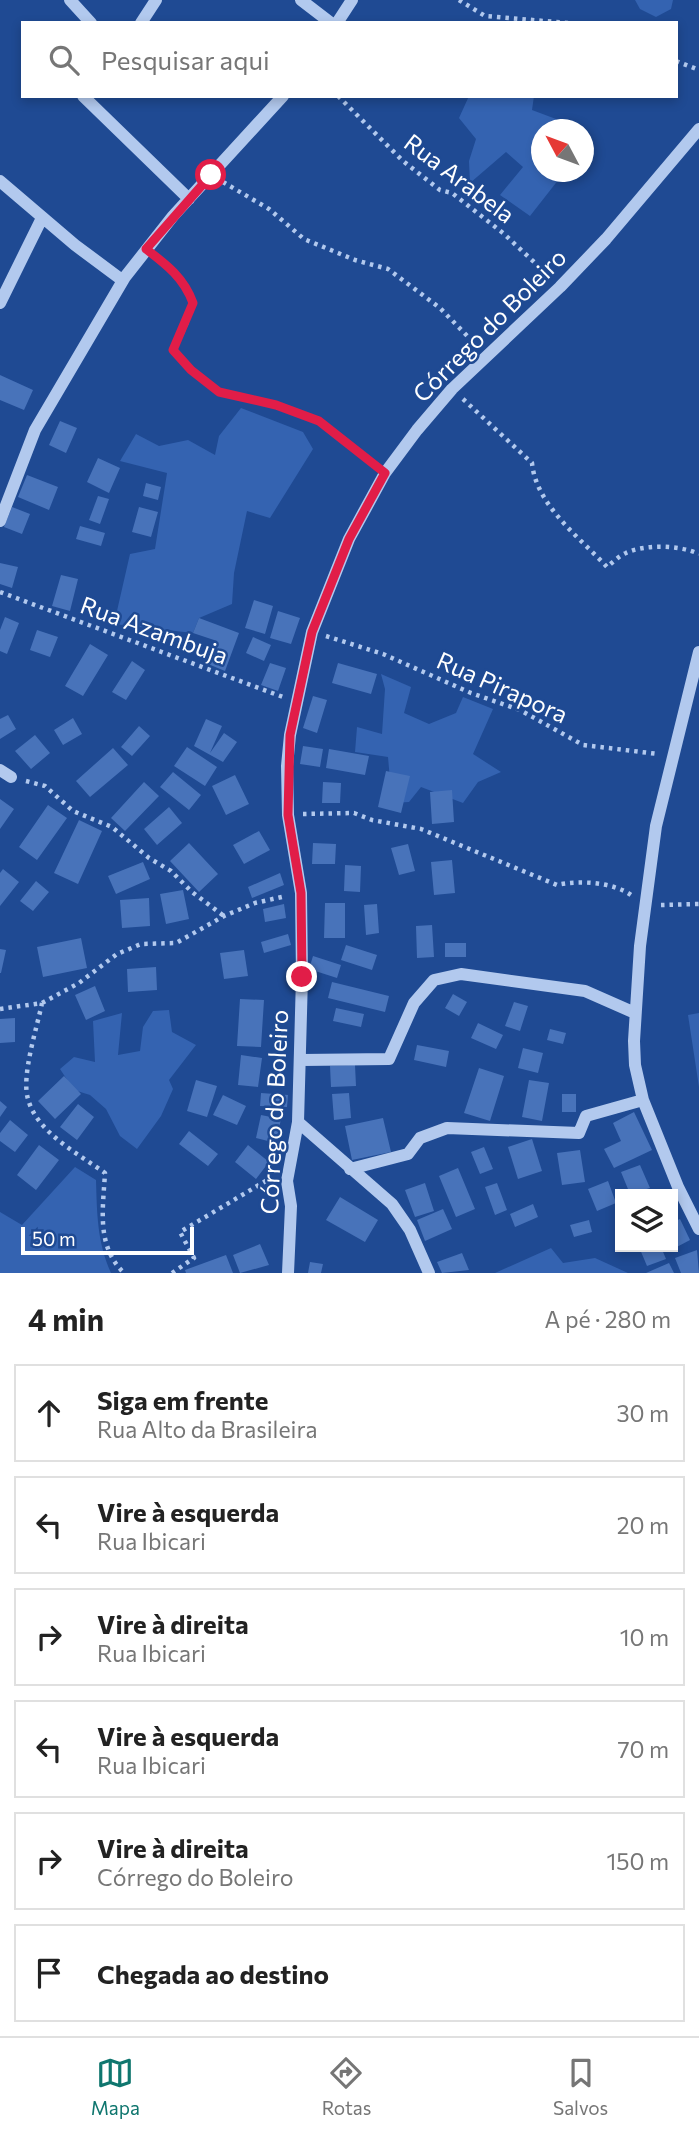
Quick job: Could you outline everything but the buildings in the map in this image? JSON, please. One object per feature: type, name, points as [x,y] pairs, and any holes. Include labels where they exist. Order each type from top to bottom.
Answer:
[{"type":"street","points":[[70,0],[89,21]]},
{"type":"street","points":[[142,21],[156,0]]},
{"type":"street","points":[[301,0],[331,21]]},
{"type":"street","points":[[336,21],[352,0]]},
{"type":"street","points":[[85,98],[189,200]]},
{"type":"street","points":[[0,521],[35,430],[122,280],[146,249],[281,98]]},
{"type":"street","name":"Córrego do Boleiro","points":[[288,1273],[291,1206],[288,1168],[298,1122],[302,1060],[301,893],[288,815],[287,766],[296,702],[312,632],[349,539],[385,473],[452,389],[560,287],[699,129]]},
{"type":"street","points":[[0,181],[42,218],[122,280]]},
{"type":"street","points":[[0,303],[42,218]]},
{"type":"street","points":[[699,652],[656,826],[645,905],[635,1013],[635,1065],[643,1100],[678,1187],[699,1229]]},
{"type":"street","points":[[302,1060],[389,1059],[414,1003],[434,980],[461,974],[585,991],[635,1013]]},
{"type":"street","points":[[350,1169],[408,1154],[420,1138],[447,1128],[579,1133],[586,1116],[643,1100]]},
{"type":"street","points":[[298,1122],[391,1204],[410,1230],[429,1273]]},
{"type":"path","points":[[459,0],[485,16],[544,21]]},
{"type":"path","points":[[678,62],[699,70]]},
{"type":"path","name":"Rua Arabela","points":[[340,98],[403,161],[428,182],[452,192],[503,233],[560,287]]},
{"type":"path","points":[[211,175],[269,209],[304,239],[355,260],[388,268],[440,308],[488,356]]},
{"type":"path","points":[[146,249],[174,270],[188,289],[193,303],[173,350],[191,370],[219,392],[276,405],[319,421],[385,473]]},
{"type":"path","points":[[452,389],[532,463],[534,482],[547,503],[607,567],[627,552],[654,548],[686,548],[699,554]]},
{"type":"path","name":"Rua Azambuja","points":[[0,592],[296,702]]},
{"type":"path","name":"Rua Pirapora","points":[[312,632],[383,653],[471,694],[520,710],[583,745],[662,755],[667,775]]},
{"type":"path","points":[[6,774],[45,786],[73,811],[111,827],[149,858],[172,871],[192,892],[224,916]]},
{"type":"path","points":[[288,815],[354,813],[372,820],[421,829],[557,885],[574,881],[624,890],[645,905],[699,904]]},
{"type":"path","points":[[0,1009],[42,1003],[79,983],[117,954],[141,944],[176,943],[224,916],[255,903],[301,893]]},
{"type":"path","points":[[42,1003],[29,1063],[27,1098],[36,1116],[54,1136],[105,1173],[103,1235],[109,1252],[124,1273]]},
{"type":"path","points":[[172,1273],[194,1258],[180,1232],[288,1168]]},
{"type":"shaded area","points":[[635,0],[673,0],[671,9],[656,17],[640,9]]},
{"type":"shaded area","points":[[468,98],[534,98],[532,110],[556,119],[531,119],[531,182],[557,182],[530,216],[500,195],[523,167],[506,152],[470,183],[469,161],[476,139],[459,118]]},
{"type":"shaded area","points":[[241,408],[303,432],[313,449],[270,518],[247,511],[234,573],[232,604],[199,618],[193,633],[114,624],[130,554],[155,549],[167,473],[120,461],[136,434],[159,446],[188,440],[215,455],[219,436]]},
{"type":"shaded area","points":[[381,674],[411,687],[404,713],[429,724],[456,713],[463,697],[493,709],[473,754],[501,772],[478,782],[463,803],[421,787],[409,802],[392,803],[388,757],[355,752],[357,727],[382,734],[385,689]]},
{"type":"shaded area","points":[[169,1010],[172,1032],[196,1045],[169,1080],[173,1089],[161,1116],[137,1149],[120,1136],[106,1109],[90,1095],[74,1090],[60,1069],[74,1057],[95,1062],[93,1021],[122,1013],[118,1055],[140,1051],[143,1027],[153,1011]]},
{"type":"shaded area","points":[[699,1013],[699,1087],[688,1015]]},
{"type":"shaded area","points":[[75,1167],[96,1180],[100,1239],[111,1273],[0,1273],[0,1212],[22,1225]]},
{"type":"shaded area","points":[[551,1248],[563,1263],[595,1258],[628,1273],[495,1273]]},
{"type":"route","points":[[211,175],[146,249],[174,270],[188,289],[193,303],[186,326],[173,350],[191,370],[219,392],[276,405],[319,421],[385,473],[332,576],[312,632],[290,735],[287,766],[288,815],[301,893],[302,977]]}]
